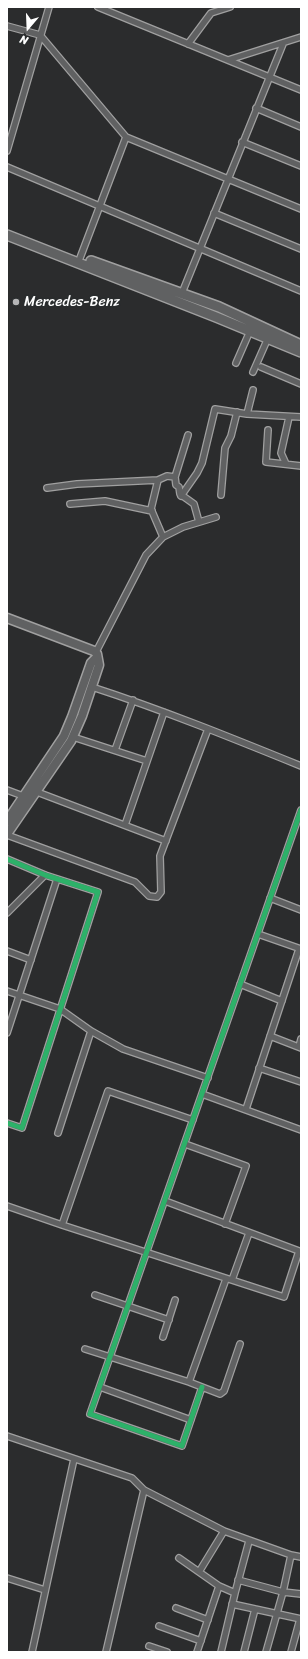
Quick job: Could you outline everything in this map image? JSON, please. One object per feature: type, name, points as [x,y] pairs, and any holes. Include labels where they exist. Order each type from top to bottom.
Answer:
[{"type":"main road","points":[[7,229],[80,258],[219,307],[301,345]]},
{"type":"main road","points":[[7,235],[250,330],[301,352]]},
{"type":"street","points":[[7,151],[49,7]]},
{"type":"street","points":[[98,7],[301,90]]},
{"type":"street","points":[[209,7],[211,13]]},
{"type":"street","points":[[188,44],[211,13],[230,7]]},
{"type":"street","points":[[7,26],[40,35],[126,137],[301,209]]},
{"type":"street","points":[[228,60],[283,44],[301,37]]},
{"type":"street","points":[[182,293],[283,44]]},
{"type":"street","points":[[256,108],[301,127]]},
{"type":"street","points":[[80,258],[126,137]]},
{"type":"street","points":[[242,142],[301,166]]},
{"type":"street","points":[[7,167],[301,291]]},
{"type":"street","points":[[214,213],[301,248]]},
{"type":"street","points":[[236,363],[250,330]]},
{"type":"street","points":[[253,372],[268,338]]},
{"type":"street","points":[[261,367],[301,384]]},
{"type":"street","points":[[247,414],[253,390]]},
{"type":"street","points":[[181,496],[202,463],[214,410],[247,414],[301,417]]},
{"type":"street","points":[[220,495],[225,448],[231,436],[237,412]]},
{"type":"street","points":[[286,464],[282,453],[289,416]]},
{"type":"street","points":[[268,430],[266,462],[301,466]]},
{"type":"street","points":[[188,435],[175,478],[181,496],[194,504],[199,522]]},
{"type":"street","points":[[47,488],[77,484],[158,480],[167,476],[175,478]]},
{"type":"street","points":[[158,480],[152,510],[163,537]]},
{"type":"street","points":[[70,504],[105,501],[152,510]]},
{"type":"street","points":[[7,821],[64,736],[91,662],[146,555],[163,537],[182,527],[216,517]]},
{"type":"street","points":[[7,618],[96,654]]},
{"type":"street","points":[[96,654],[99,665],[82,716],[72,737],[37,792],[7,835],[136,882],[149,896],[153,898],[160,895],[160,856],[208,728]]},
{"type":"street","points":[[92,687],[134,700],[301,766]]},
{"type":"street","points":[[115,750],[134,700]]},
{"type":"street","points":[[124,825],[164,712]]},
{"type":"street","points":[[72,737],[147,761]]},
{"type":"street","points":[[7,790],[23,796]]},
{"type":"street","points":[[37,792],[166,841]]},
{"type":"street","points":[[202,1387],[182,1446],[90,1414],[270,898],[299,821],[301,810]]},
{"type":"street","points":[[7,859],[45,875],[98,892],[22,1128],[7,1123]]},
{"type":"street","points":[[7,913],[45,875]]},
{"type":"street","points":[[7,1033],[57,879]]},
{"type":"street","points":[[270,898],[301,910]]},
{"type":"street","points":[[246,1109],[300,949],[258,934]]},
{"type":"street","points":[[7,951],[31,960]]},
{"type":"street","points":[[240,984],[282,1001]]},
{"type":"street","points":[[7,991],[60,1009],[91,1031],[123,1049],[208,1078]]},
{"type":"street","points":[[58,1133],[91,1031]]},
{"type":"street","points":[[270,1036],[300,1047],[301,1039]]},
{"type":"street","points":[[259,1068],[301,1082]]},
{"type":"street","points":[[62,1225],[108,1091],[193,1120]]},
{"type":"street","points":[[202,1094],[301,1130]]},
{"type":"street","points":[[185,1144],[246,1166],[225,1224]]},
{"type":"street","points":[[7,1206],[284,1297],[299,1251],[165,1201]]},
{"type":"street","points":[[189,1382],[249,1233]]},
{"type":"street","points":[[95,1295],[169,1320]]},
{"type":"street","points":[[163,1337],[175,1300]]},
{"type":"street","points":[[86,1349],[189,1382],[217,1393],[223,1393],[240,1344]]},
{"type":"street","points":[[100,1387],[191,1420]]},
{"type":"street","points":[[7,1436],[132,1478],[144,1490],[224,1531],[291,1555],[301,1557]]},
{"type":"street","points":[[32,1652],[74,1459]]},
{"type":"street","points":[[106,1652],[144,1490]]},
{"type":"street","points":[[199,1572],[224,1531]]},
{"type":"street","points":[[221,1652],[234,1593],[249,1540]]},
{"type":"street","points":[[266,1652],[283,1592],[291,1555]]},
{"type":"street","points":[[179,1558],[219,1586],[234,1593]]},
{"type":"street","points":[[7,1578],[45,1590]]},
{"type":"street","points":[[238,1580],[283,1592],[301,1594]]},
{"type":"street","points":[[197,1652],[219,1586]]},
{"type":"street","points":[[232,1604],[300,1619],[291,1652]]},
{"type":"street","points":[[176,1608],[208,1620]]},
{"type":"street","points":[[244,1652],[255,1609]]},
{"type":"street","points":[[159,1626],[201,1640]]},
{"type":"street","points":[[149,1646],[167,1652]]},
{"type":"cycle path","points":[[202,1387],[182,1446],[90,1414],[301,810]]},
{"type":"cycle path","points":[[7,859],[45,875],[98,892],[22,1128],[7,1123]]},
{"type":"place","name":"Mercedes-Benz","points":[[16,302]]}]
